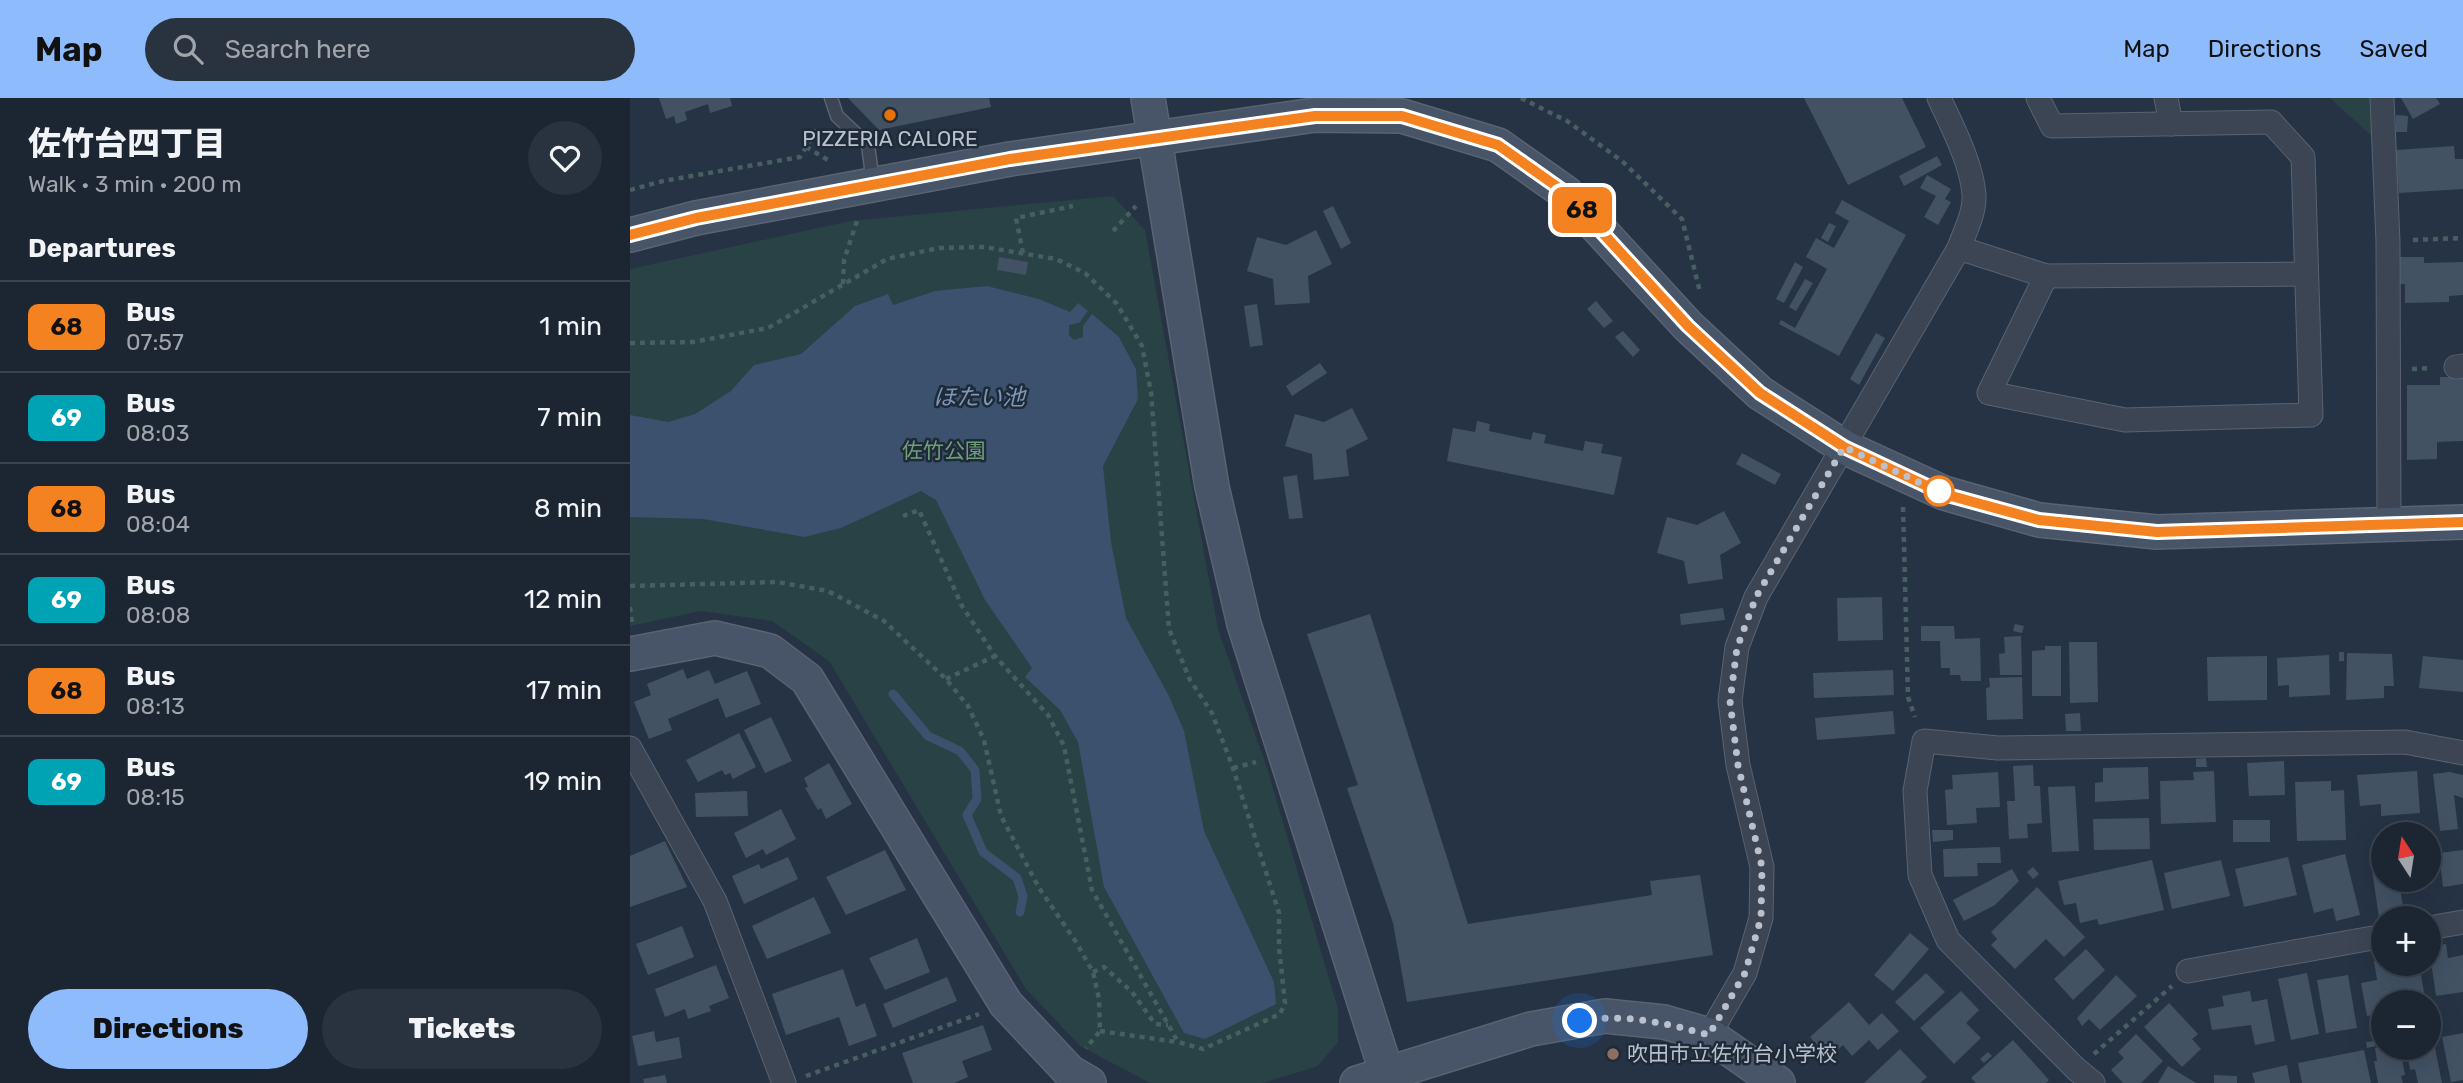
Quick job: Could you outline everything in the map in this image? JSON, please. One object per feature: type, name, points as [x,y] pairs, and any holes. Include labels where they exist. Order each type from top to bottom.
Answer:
[{"type":"street","points":[[1148,98],[1212,488],[1244,624],[1372,1079],[1531,1029],[1605,1016],[1664,1022],[1709,1035],[1778,1083]]},
{"type":"street","points":[[1709,1035],[1745,973],[1761,918],[1762,867],[1738,765],[1730,701],[1737,648],[1756,597],[1959,248],[1972,212],[1974,195],[1960,142],[1939,98]]},
{"type":"street","points":[[2038,98],[2052,126],[2272,122],[2303,156],[2311,415],[2125,421],[1989,393],[2046,276]]},
{"type":"street","points":[[2166,98],[2171,124]]},
{"type":"street","points":[[2382,98],[2388,242],[2389,523]]},
{"type":"street","points":[[630,235],[696,218],[1010,159],[1315,116],[1402,116],[1498,145],[1566,193],[1688,326],[1760,393],[1844,447],[1944,494],[2039,520],[2157,532],[2463,522]]},
{"type":"street","points":[[1959,248],[2046,276],[2306,274]]},
{"type":"street","points":[[632,643],[715,638],[771,651],[807,680],[1006,1004],[1070,1072],[1085,1068]]},
{"type":"street","points":[[2085,1076],[1948,940],[1920,875],[1914,791],[1924,741],[1998,748],[2405,742],[2463,753]]},
{"type":"street","points":[[630,748],[715,901],[791,1081]]},
{"type":"street","points":[[2441,926],[2463,922]]},
{"type":"street","points":[[2188,971],[2371,938]]},
{"type":"lane","points":[[831,98],[837,116],[868,145],[873,184]]},
{"type":"path","points":[[1521,98],[1567,121],[1622,161],[1682,219],[1702,298]]},
{"type":"path","points":[[630,190],[663,181],[800,157],[820,126],[817,117]]},
{"type":"path","points":[[815,133],[836,146]]},
{"type":"path","points":[[806,147],[828,160]]},
{"type":"path","points":[[1113,231],[1139,203]]},
{"type":"path","points":[[1023,253],[1016,218],[1073,206]]},
{"type":"path","points":[[842,285],[844,260],[859,215]]},
{"type":"path","points":[[2388,242],[2463,238]]},
{"type":"path","points":[[630,342],[693,342],[768,328],[887,259],[939,248],[984,247],[1056,259],[1085,273],[1116,304],[1142,346],[1151,392],[1170,629],[1190,680],[1212,713],[1233,768],[1279,913],[1279,947],[1285,1003],[1280,1014],[1203,1049],[1178,1042],[1100,1031]]},
{"type":"path","points":[[2388,370],[2460,367]]},
{"type":"path","points":[[1903,505],[1908,697],[1924,741]]},
{"type":"path","points":[[904,516],[919,510],[962,606],[995,656],[1048,715],[1064,746],[1092,890],[1178,1042]]},
{"type":"path","points":[[630,586],[777,582],[828,591],[884,621],[946,679],[968,706],[984,740],[1001,816],[1039,888],[1093,972],[1099,999],[1100,1031],[1085,1068]]},
{"type":"path","points":[[630,607],[632,643]]},
{"type":"path","points":[[946,679],[995,656]]},
{"type":"path","points":[[1233,768],[1257,761]]},
{"type":"path","points":[[1093,972],[1104,967],[1132,992],[1155,1024],[1168,1025]]},
{"type":"path","points":[[2085,1076],[2188,971]]},
{"type":"path","points":[[791,1081],[1006,1004]]},
{"type":"green space","points":[[2330,98],[2374,98],[2377,141]]},
{"type":"green space","name":"佐竹公園","points":[[1113,196],[1145,230],[1218,629],[1267,768],[1338,1009],[1338,1042],[1318,1066],[1263,1083],[1150,1083],[1080,1046],[1026,989],[829,661],[772,621],[701,611],[630,626],[630,269],[850,221]]},
{"type":"water","name":"ほたい池","points":[[987,286],[1039,299],[1070,312],[1078,303],[1088,311],[1079,323],[1069,325],[1069,335],[1074,340],[1083,337],[1083,326],[1092,314],[1119,337],[1136,369],[1138,399],[1103,466],[1111,542],[1126,618],[1169,696],[1184,731],[1204,831],[1274,982],[1276,1004],[1205,1039],[1184,1033],[1104,887],[1078,742],[1060,710],[1025,677],[1032,668],[985,600],[936,500],[921,491],[841,528],[804,537],[703,519],[630,517],[630,415],[668,422],[695,414],[731,391],[754,365],[801,354],[855,306],[888,294],[893,305],[935,291]]},
{"type":"building","points":[[659,98],[730,98],[732,106],[710,113],[708,104],[685,112],[687,120],[676,124],[674,116],[666,119]]},
{"type":"building","points":[[848,98],[989,98],[991,107],[879,130]]},
{"type":"building","points":[[1804,98],[1902,98],[1926,147],[1848,185]]},
{"type":"building","points":[[2401,98],[2436,98],[2440,104],[2413,119]]},
{"type":"building","points":[[2396,115],[2408,116],[2407,132],[2396,132]]},
{"type":"building","points":[[2454,146],[2455,159],[2463,159],[2463,189],[2399,193],[2396,150]]},
{"type":"building","points":[[1937,156],[1942,165],[1904,186],[1899,176]]},
{"type":"building","points":[[1927,175],[1951,189],[1945,199],[1951,202],[1938,225],[1924,217],[1936,196],[1920,188]]},
{"type":"building","points":[[1842,200],[1906,235],[1839,356],[1779,324],[1781,320],[1795,328],[1827,269],[1806,257],[1816,238],[1834,248],[1849,221],[1835,213]]},
{"type":"building","points":[[1333,206],[1351,243],[1341,249],[1323,211]]},
{"type":"building","points":[[1829,223],[1836,226],[1828,242],[1821,238]]},
{"type":"building","points":[[1316,230],[1332,264],[1308,276],[1310,303],[1275,305],[1273,279],[1247,271],[1257,237],[1286,245]]},
{"type":"building","points":[[999,257],[1028,262],[1026,275],[997,270]]},
{"type":"building","points":[[2399,257],[2424,257],[2424,263],[2463,262],[2463,295],[2449,296],[2449,302],[2405,303],[2405,284],[2400,284]]},
{"type":"building","points":[[1795,262],[1803,267],[1784,303],[1776,299]]},
{"type":"building","points":[[1805,279],[1813,283],[1796,311],[1789,307]]},
{"type":"building","points":[[1596,301],[1613,321],[1604,328],[1587,309]]},
{"type":"building","points":[[1257,304],[1263,345],[1250,347],[1244,306]]},
{"type":"building","points":[[1623,331],[1640,350],[1633,357],[1615,337]]},
{"type":"building","points":[[1876,333],[1885,338],[1859,385],[1850,379]]},
{"type":"building","points":[[1320,363],[1327,373],[1292,396],[1286,386]]},
{"type":"building","points":[[2440,377],[2463,377],[2463,441],[2437,442],[2437,459],[2407,460],[2407,385],[2440,385]]},
{"type":"building","points":[[1352,408],[1368,439],[1346,450],[1349,476],[1314,480],[1312,454],[1285,446],[1295,414],[1324,422]]},
{"type":"building","points":[[1477,421],[1490,424],[1489,431],[1531,440],[1533,432],[1546,435],[1544,443],[1583,451],[1585,441],[1603,444],[1601,453],[1622,457],[1614,495],[1447,461],[1453,428],[1475,432]]},
{"type":"building","points":[[1742,453],[1781,474],[1775,485],[1736,464]]},
{"type":"building","points":[[1297,475],[1303,518],[1289,519],[1283,477]]},
{"type":"building","points":[[1724,511],[1741,543],[1720,555],[1723,579],[1688,584],[1684,561],[1657,553],[1667,517],[1697,525]]},
{"type":"building","points":[[1882,597],[1883,640],[1838,641],[1837,598]]},
{"type":"building","points":[[1723,608],[1725,620],[1681,625],[1680,614]]},
{"type":"building","points":[[1370,614],[1468,924],[1652,895],[1650,881],[1700,875],[1713,955],[1407,1002],[1393,923],[1347,788],[1358,785],[1307,634]]},
{"type":"building","points":[[2015,624],[2024,626],[2022,633],[2013,631]]},
{"type":"building","points":[[1921,626],[1954,626],[1955,639],[1980,638],[1981,681],[1961,681],[1960,675],[1950,675],[1950,668],[1941,668],[1940,641],[1921,641]]},
{"type":"building","points":[[2021,636],[2022,675],[2000,675],[1999,654],[2005,653],[2004,637]]},
{"type":"building","points":[[2069,642],[2097,642],[2098,702],[2070,703]]},
{"type":"building","points":[[2045,646],[2061,646],[2061,696],[2032,696],[2032,651],[2045,650]]},
{"type":"building","points":[[2339,652],[2344,652],[2344,661],[2339,661]]},
{"type":"building","points":[[2347,653],[2392,654],[2394,686],[2384,686],[2384,698],[2346,700]]},
{"type":"building","points":[[2329,655],[2330,695],[2289,697],[2289,685],[2278,686],[2277,658]]},
{"type":"building","points":[[2267,656],[2267,700],[2208,701],[2207,657]]},
{"type":"building","points":[[2423,656],[2463,660],[2463,692],[2419,688]]},
{"type":"building","points":[[683,669],[687,679],[709,670],[715,684],[747,671],[761,704],[726,718],[718,698],[668,719],[672,730],[649,739],[634,702],[651,695],[647,684]]},
{"type":"building","points":[[1893,670],[1894,695],[1814,698],[1813,673]]},
{"type":"building","points":[[2022,677],[2023,719],[1987,720],[1986,688],[1990,687],[1989,678]]},
{"type":"building","points":[[1893,711],[1895,734],[1817,740],[1815,718]]},
{"type":"building","points":[[2080,713],[2081,731],[2066,731],[2065,714]]},
{"type":"building","points":[[771,717],[792,761],[765,773],[744,730]]},
{"type":"building","points":[[739,733],[756,767],[733,779],[730,773],[725,775],[722,770],[698,782],[686,760]]},
{"type":"building","points":[[2206,758],[2207,767],[2196,767],[2196,759]]},
{"type":"building","points":[[2284,761],[2285,795],[2249,796],[2247,763]]},
{"type":"building","points":[[829,763],[852,804],[826,819],[805,788],[808,787],[804,778]]},
{"type":"building","points":[[2033,765],[2034,786],[2040,786],[2042,823],[2027,824],[2028,838],[2009,839],[2007,801],[2015,801],[2013,766]]},
{"type":"building","points":[[2148,767],[2149,799],[2095,802],[2095,783],[2103,782],[2103,768]]},
{"type":"building","points":[[2214,771],[2216,822],[2161,824],[2160,781],[2194,780],[2193,772]]},
{"type":"building","points":[[2417,771],[2420,813],[2381,816],[2381,804],[2360,806],[2357,775]]},
{"type":"building","points":[[1998,772],[2000,807],[1976,808],[1977,823],[1947,825],[1945,790],[1953,789],[1952,775]]},
{"type":"building","points":[[2450,772],[2463,775],[2463,798],[2454,795],[2458,829],[2441,831],[2433,774]]},
{"type":"building","points":[[2331,781],[2331,791],[2344,790],[2346,840],[2297,841],[2295,782]]},
{"type":"building","points":[[2075,786],[2079,851],[2052,852],[2048,787]]},
{"type":"building","points":[[747,791],[748,816],[696,817],[695,793]]},
{"type":"building","points":[[781,809],[796,839],[766,855],[763,849],[746,858],[734,833]]},
{"type":"building","points":[[2149,818],[2150,849],[2094,850],[2093,819]]},
{"type":"building","points":[[2233,820],[2270,820],[2270,842],[2233,842]]},
{"type":"building","points":[[1932,830],[1953,830],[1953,840],[1933,842]]},
{"type":"building","points":[[665,841],[687,887],[630,907],[630,856]]},
{"type":"building","points":[[2000,847],[2001,863],[1977,863],[1978,876],[1944,877],[1943,849]]},
{"type":"building","points":[[885,850],[906,890],[846,915],[826,877]]},
{"type":"building","points":[[2463,850],[2463,884],[2443,887],[2441,853]]},
{"type":"building","points":[[2345,854],[2360,915],[2336,921],[2333,908],[2314,913],[2302,865]]},
{"type":"building","points":[[788,857],[798,879],[744,904],[732,876],[759,864],[761,869]]},
{"type":"building","points":[[2288,857],[2297,895],[2244,907],[2235,869]]},
{"type":"building","points":[[2152,860],[2164,910],[2099,925],[2097,919],[2080,923],[2076,903],[2064,905],[2058,881]]},
{"type":"building","points":[[2221,860],[2230,896],[2172,909],[2164,873]]},
{"type":"building","points":[[2033,867],[2039,874],[2033,879],[2027,872]]},
{"type":"building","points":[[2012,869],[2019,881],[1995,905],[1964,921],[1953,900]]},
{"type":"building","points":[[2037,887],[2085,937],[2064,957],[2046,939],[2015,969],[1991,945],[1997,939],[1991,932]]},
{"type":"building","points":[[2375,892],[2401,892],[2403,906],[2377,906]]},
{"type":"building","points":[[814,897],[831,933],[767,959],[752,926]]},
{"type":"building","points":[[682,926],[694,957],[648,975],[636,944]]},
{"type":"building","points":[[1910,933],[1929,949],[1893,991],[1874,975]]},
{"type":"building","points":[[917,938],[930,972],[885,990],[869,958]]},
{"type":"building","points":[[2446,944],[2448,958],[2463,955],[2463,992],[2441,995],[2441,990],[2435,990],[2433,976],[2441,976],[2441,945]]},
{"type":"building","points":[[2086,949],[2105,970],[2073,1000],[2054,979]]},
{"type":"building","points":[[716,965],[729,998],[709,1006],[711,1011],[688,1019],[685,1009],[665,1017],[655,989]]},
{"type":"building","points":[[843,969],[856,1007],[865,1003],[877,1036],[849,1046],[839,1017],[786,1035],[772,994]]},
{"type":"building","points":[[1926,973],[1945,992],[1914,1021],[1895,1002]]},
{"type":"building","points":[[2307,973],[2319,1034],[2291,1040],[2278,979]]},
{"type":"building","points":[[2116,975],[2137,996],[2100,1030],[2089,1019],[2082,1026],[2077,1018]]},
{"type":"building","points":[[2348,975],[2357,1028],[2326,1033],[2317,980]]},
{"type":"building","points":[[2376,976],[2421,976],[2424,990],[2371,990],[2371,1015],[2367,1016],[2361,983],[2377,980]]},
{"type":"building","points":[[947,977],[957,1001],[893,1028],[883,1004]]},
{"type":"building","points":[[1961,991],[1979,1010],[1966,1023],[1981,1038],[1954,1064],[1920,1028]]},
{"type":"building","points":[[2250,991],[2252,1002],[2267,999],[2275,1041],[2255,1045],[2251,1025],[2212,1030],[2208,1009],[2224,1006],[2222,996]]},
{"type":"building","points":[[1849,1002],[1869,1025],[1882,1013],[1899,1031],[1878,1050],[1869,1040],[1852,1056],[1843,1045],[1829,1058],[1810,1037]]},
{"type":"building","points":[[2169,1003],[2198,1034],[2192,1039],[2201,1049],[2182,1067],[2144,1027]]},
{"type":"building","points":[[983,1025],[992,1050],[962,1061],[968,1077],[954,1083],[913,1083],[902,1053]]},
{"type":"building","points":[[654,1031],[656,1042],[679,1037],[682,1058],[638,1066],[632,1036]]},
{"type":"building","points":[[2463,1033],[2463,1080],[2451,1082],[2442,1037]]},
{"type":"building","points":[[2136,1034],[2163,1061],[2141,1083],[2123,1083],[2111,1070],[2124,1058],[2118,1052]]},
{"type":"building","points":[[2013,1040],[2049,1080],[2046,1083],[1976,1083],[1971,1078]]},
{"type":"building","points":[[1900,1049],[1927,1077],[1920,1083],[1864,1083]]},
{"type":"building","points":[[2364,1050],[2371,1083],[2302,1083],[2298,1063]]},
{"type":"building","points":[[1988,1052],[1992,1056],[1984,1063],[1980,1059]]},
{"type":"building","points":[[2402,1060],[2405,1075],[2401,1076],[2403,1083],[2378,1083],[2374,1061]]},
{"type":"building","points":[[2408,1060],[2437,1060],[2442,1083],[2418,1083],[2415,1069],[2410,1070]]},
{"type":"building","points":[[2287,1065],[2290,1083],[2255,1083],[2252,1073]]},
{"type":"building","points":[[2168,1066],[2196,1083],[2158,1083]]},
{"type":"building","points":[[665,1075],[667,1083],[644,1083],[643,1079]]},
{"type":"building","points":[[2214,1075],[2237,1076],[2237,1083],[2214,1083]]},
{"type":"waterway","points":[[893,694],[928,736],[960,751],[975,770],[977,799],[967,815],[983,852],[1017,878],[1023,896],[1020,912]]},
{"type":"bus line","name":"68","points":[[630,235],[696,218],[1010,159],[1315,116],[1402,116],[1498,145],[1566,193],[1688,326],[1760,393],[1844,447],[1944,494],[2039,520],[2157,532],[2463,522]]},
{"type":"place","name":"PIZZERIA CALORE","points":[[890,115]]},
{"type":"place","name":"吹田市立佐竹台小学校","points":[[1613,1054]]},
{"type":"route","points":[[1580,1021],[1605,1016],[1664,1022],[1709,1035],[1745,973],[1761,918],[1762,867],[1738,765],[1730,701],[1737,648],[1756,597],[1844,447],[1944,494],[1939,491]]}]
